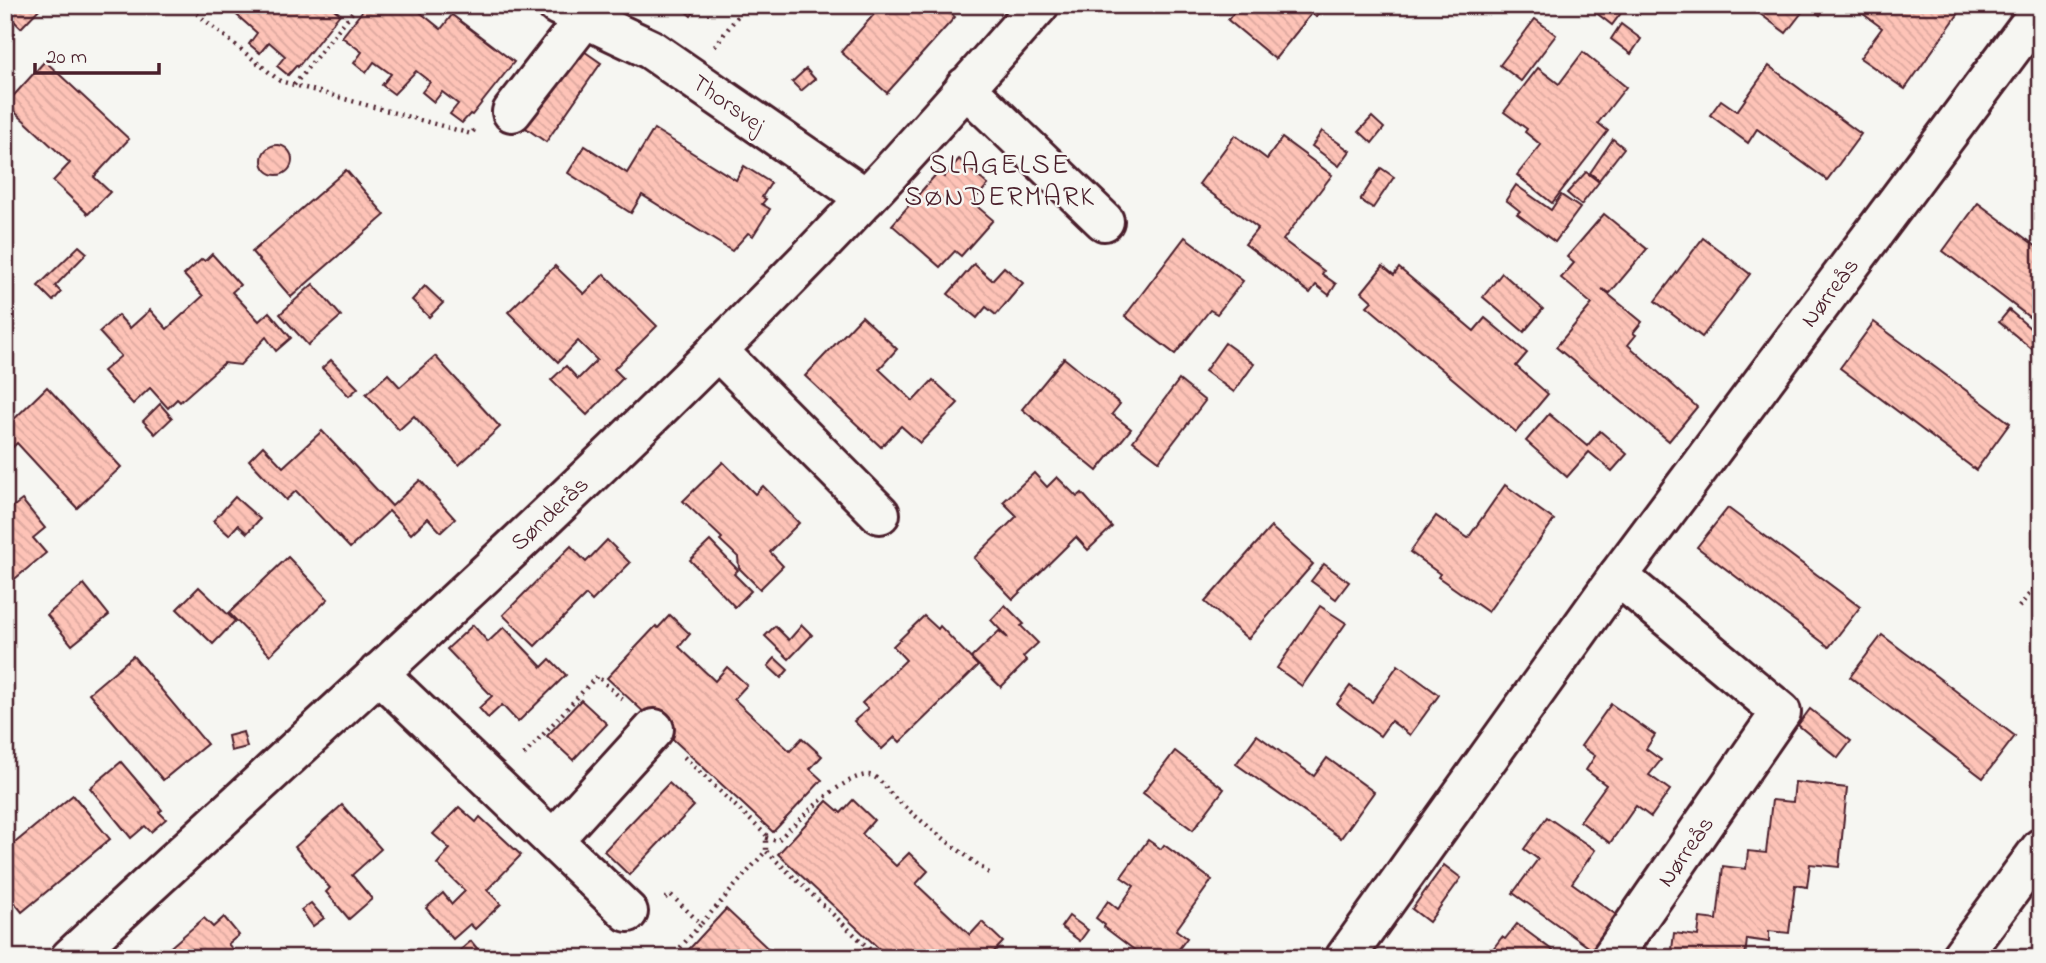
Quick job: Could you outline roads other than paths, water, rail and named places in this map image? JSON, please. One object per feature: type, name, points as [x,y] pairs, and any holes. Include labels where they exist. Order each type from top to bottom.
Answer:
[{"type":"street","name":"Sønderås","points":[[70,958],[575,488],[717,350],[866,198],[1039,5]]},
{"type":"street","name":"Nørreås","points":[[1345,958],[1618,576],[2041,9]]},
{"type":"street","name":"Thorsvej","points":[[512,112],[571,11],[650,49],[866,198]]},
{"type":"street","points":[[965,87],[1104,221]]},
{"type":"street","points":[[717,350],[880,514]]},
{"type":"street","name":"Nørreås","points":[[1611,958],[1781,712],[1618,576]]},
{"type":"street","points":[[378,673],[628,912]]},
{"type":"street","points":[[553,840],[654,729]]},
{"type":"street","points":[[1960,958],[2041,848]]},
{"type":"district","name":"SLAGELSE SØNDERMARK","points":[[1000,179]]}]
